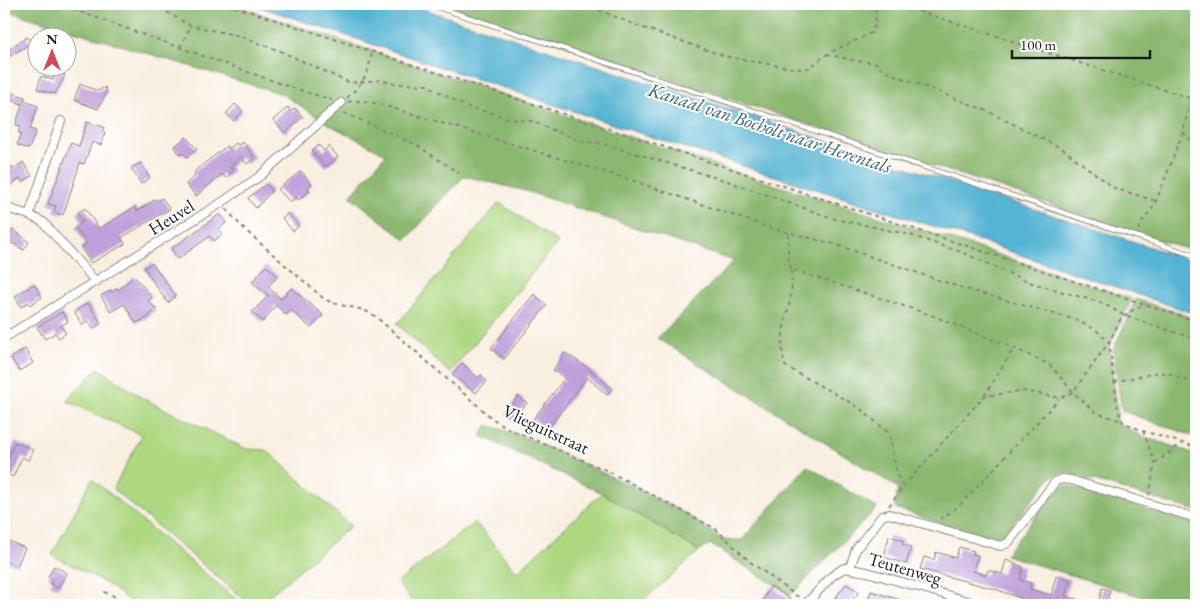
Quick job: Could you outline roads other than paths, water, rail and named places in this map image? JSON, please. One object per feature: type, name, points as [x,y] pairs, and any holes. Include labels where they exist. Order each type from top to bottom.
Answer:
[{"type":"street","name":"Heuvel","points":[[4,338],[221,203],[260,176],[339,107]]},
{"type":"street","points":[[29,214],[61,121]]},
{"type":"street","points":[[4,207],[29,214],[50,229],[96,282]]},
{"type":"street","points":[[806,604],[832,576],[844,568],[850,568],[856,549],[882,516],[889,514],[1001,546],[1008,543],[1055,482],[1061,479],[1072,480],[1196,518]]},
{"type":"street","name":"Teutenweg","points":[[850,568],[980,605]]},
{"type":"lane","points":[[428,4],[1196,256]]},
{"type":"water","name":"Kanaal van Bocholt naar Herentals","points":[[251,4],[408,4],[1196,262],[1196,314],[970,238],[642,134]]}]
